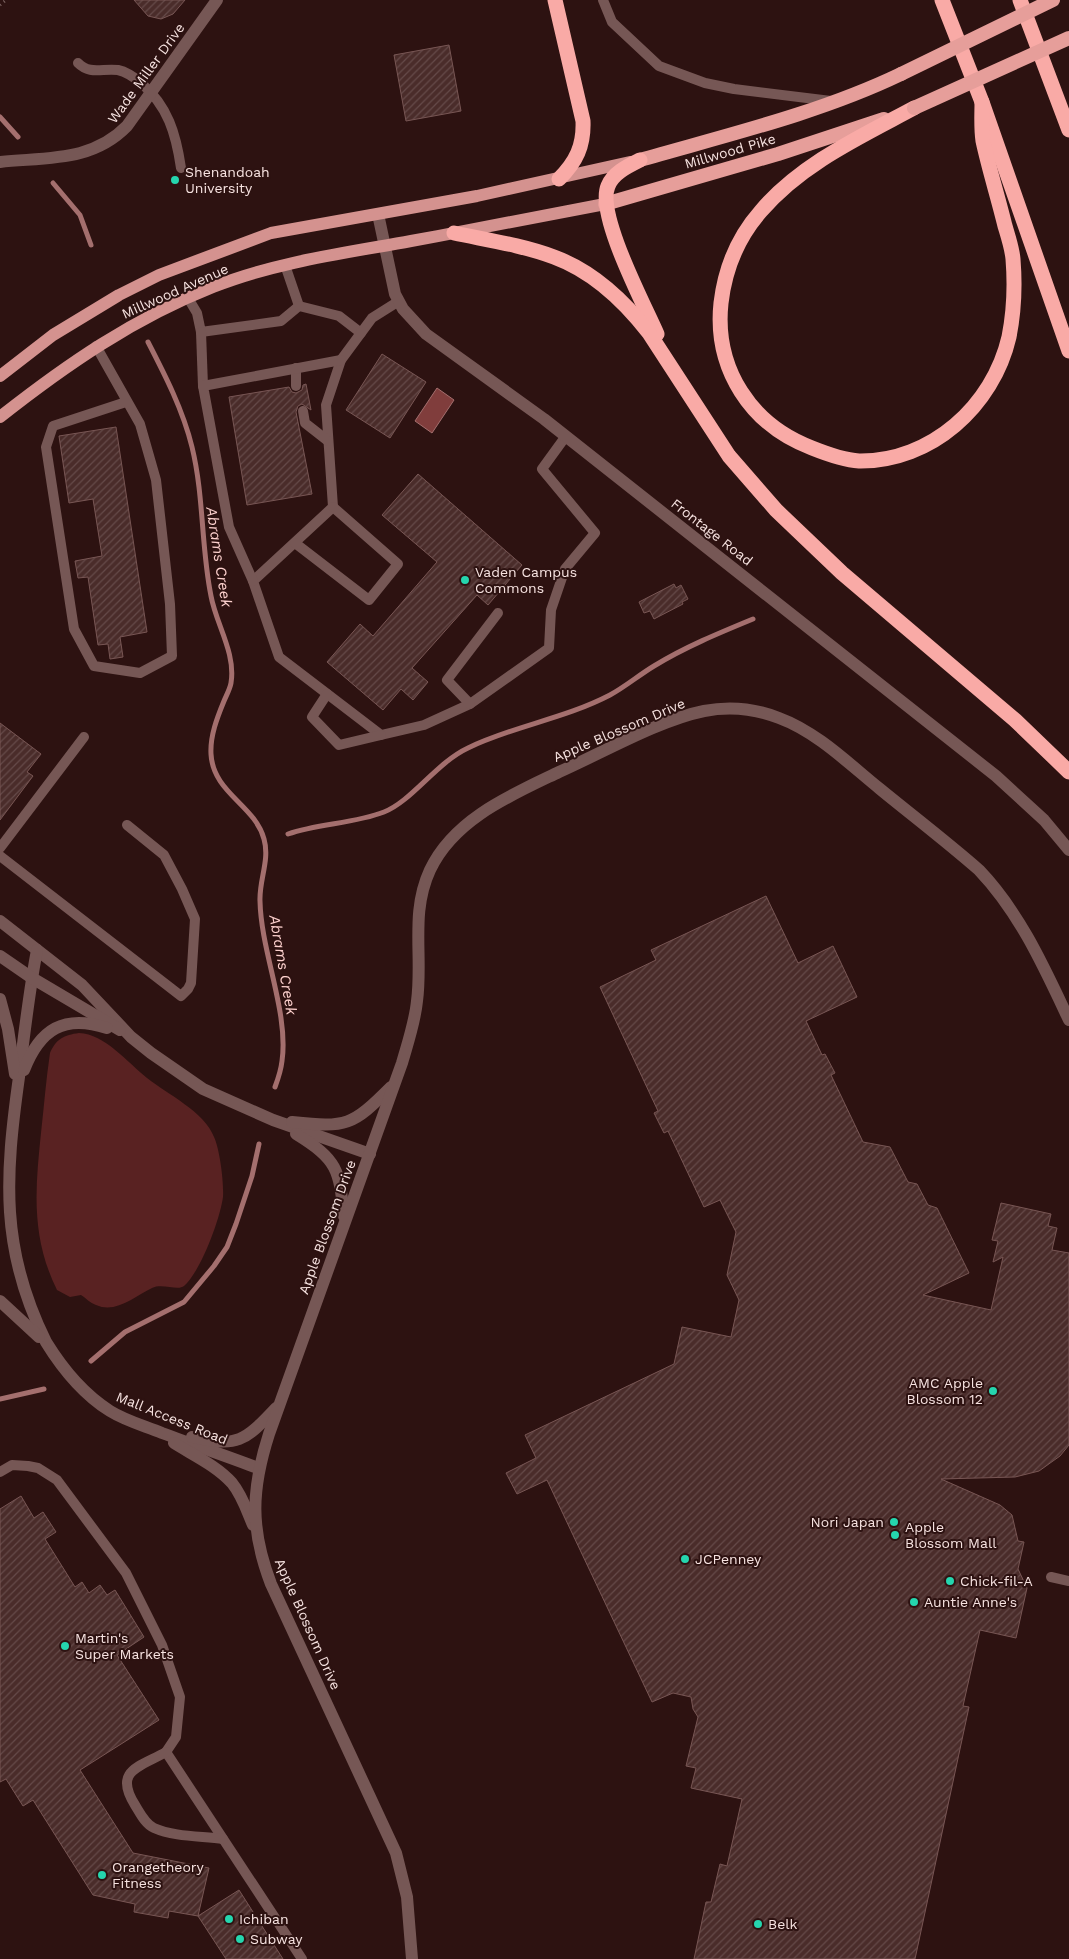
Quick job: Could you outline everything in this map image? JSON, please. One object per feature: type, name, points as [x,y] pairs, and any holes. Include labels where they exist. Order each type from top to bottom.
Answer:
[{"type":"highway","points":[[555,0],[584,121],[584,138],[580,152],[572,166],[559,180]]},
{"type":"highway","points":[[942,0],[982,102],[1069,351]]},
{"type":"highway","points":[[1020,0],[1064,115]]},
{"type":"highway","points":[[1027,0],[1069,130]]},
{"type":"highway","name":"Millwood Pike","points":[[640,160],[753,128],[878,85],[1053,0]]},
{"type":"highway","name":"Millwood Pike","points":[[605,204],[778,154],[914,108],[1069,38]]},
{"type":"highway","points":[[914,108],[813,166],[781,190],[760,212],[742,236],[730,261],[723,288],[720,315],[721,344],[728,369],[741,392],[777,431],[798,443],[843,458],[859,461],[909,454],[948,432],[981,398],[994,377],[1002,356],[1008,337],[1012,311],[1013,257],[982,138],[982,102]]},
{"type":"highway","points":[[640,160],[612,179],[607,187],[605,204],[612,230],[675,374]]},
{"type":"highway","points":[[454,233],[530,248],[556,258],[614,294],[634,314],[728,456],[776,510],[842,573],[1015,720],[1069,772]]},
{"type":"main road","name":"Millwood Pike","points":[[378,214],[559,180],[640,160]]},
{"type":"main road","name":"Millwood Pike","points":[[385,245],[605,204]]},
{"type":"main road","name":"Millwood Avenue","points":[[0,376],[53,335],[119,295],[159,275],[271,233],[378,214]]},
{"type":"main road","name":"Millwood Avenue","points":[[0,417],[40,385],[96,346],[123,330],[188,298],[213,287],[285,265],[385,245]]},
{"type":"street","name":"Wade Miller Drive","points":[[0,162],[86,152],[110,142],[127,126],[152,93],[217,0]]},
{"type":"street","name":"Frontage Road","points":[[378,214],[399,301],[413,321],[426,334],[566,436],[996,776],[1044,820],[1069,850]]},
{"type":"street","name":"Apple Blossom Drive","points":[[412,1959],[407,1897],[396,1852],[271,1584],[257,1535],[255,1505],[258,1468],[279,1404],[370,1154],[412,1029],[417,1001],[420,902],[430,869],[450,840],[480,814],[528,787],[665,724],[706,711],[746,710],[764,713],[796,726],[816,738],[967,860],[991,883],[1016,917],[1069,1020]]},
{"type":"street","name":"Apple Blossom Drive","points":[[0,921],[82,985],[131,1037]]},
{"type":"street","name":"Mall Access Road","points":[[37,950],[7,1170],[8,1256],[26,1301],[52,1350],[68,1373],[95,1400],[120,1417],[258,1468]]},
{"type":"street","name":"Apple Blossom Drive","points":[[0,956],[32,978],[131,1037],[175,1071],[203,1089],[273,1120],[370,1154]]},
{"type":"street","points":[[0,999],[8,1029],[17,1089]]},
{"type":"street","points":[[17,1089],[31,1053],[51,1030],[64,1024],[92,1023],[131,1037]]},
{"type":"street","points":[[273,1120],[330,1126],[343,1124],[363,1114],[394,1084]]},
{"type":"street","points":[[273,1120],[314,1145],[332,1162],[341,1182],[345,1221]]},
{"type":"street","points":[[0,1187],[7,1170]]},
{"type":"street","points":[[0,1301],[52,1350]]},
{"type":"street","points":[[146,1427],[212,1441],[231,1442],[240,1440],[252,1432],[279,1404]]},
{"type":"street","points":[[146,1427],[211,1466],[232,1483],[241,1496],[257,1535]]},
{"type":"lane","points":[[603,0],[612,22],[659,66],[705,83],[734,89],[831,101]]},
{"type":"lane","points":[[78,63],[90,71],[116,70],[127,73],[152,93],[170,120],[181,168]]},
{"type":"lane","points":[[285,265],[299,306]]},
{"type":"lane","points":[[188,298],[197,313],[201,332],[203,386],[229,527],[253,581],[279,657],[381,735]]},
{"type":"lane","points":[[295,543],[370,600],[398,564],[333,507],[326,405],[341,360],[372,318],[399,301]]},
{"type":"lane","points":[[201,332],[281,321],[299,306]]},
{"type":"lane","points":[[299,306],[339,316],[361,333]]},
{"type":"lane","points":[[96,346],[140,424],[156,480],[170,604],[172,656],[140,674],[94,666],[74,629],[46,448],[53,426],[126,402]]},
{"type":"lane","points":[[203,386],[341,360]]},
{"type":"lane","points":[[296,368],[296,386]]},
{"type":"lane","points":[[303,411],[305,423],[328,441]]},
{"type":"lane","points":[[327,694],[312,717],[339,745],[424,725],[470,704],[550,648],[551,610],[565,569],[595,533],[542,469],[566,436]]},
{"type":"lane","points":[[253,581],[333,507]]},
{"type":"lane","points":[[470,704],[446,680],[498,613]]},
{"type":"lane","points":[[0,848],[84,736]]},
{"type":"lane","points":[[0,856],[180,996],[184,994],[191,983],[195,919],[164,855],[127,825]]},
{"type":"lane","points":[[0,1472],[12,1465],[28,1466],[38,1468],[57,1480],[126,1573],[162,1645],[180,1697],[176,1737],[166,1752],[131,1772],[126,1779],[126,1792],[144,1820],[153,1828],[223,1839]]},
{"type":"lane","points":[[1052,1578],[1069,1581]]},
{"type":"lane","points":[[166,1752],[302,1959]]},
{"type":"path","points":[[0,5],[6,0]]},
{"type":"shaded area","points":[[437,388],[454,400],[432,433],[415,421]]},
{"type":"shaded area","points":[[79,1033],[98,1038],[107,1043],[147,1078],[203,1119],[214,1137],[220,1158],[222,1175],[223,1197],[218,1218],[209,1244],[190,1279],[184,1286],[178,1288],[160,1286],[152,1288],[125,1303],[111,1307],[94,1304],[81,1295],[70,1297],[57,1290],[43,1251],[39,1232],[37,1174],[50,1053],[61,1038]]},
{"type":"building","points":[[134,0],[185,0],[173,14],[161,19],[148,16]]},
{"type":"building","points":[[449,45],[461,111],[406,121],[394,55]]},
{"type":"building","points":[[382,354],[426,382],[390,438],[346,410]]},
{"type":"building","points":[[306,384],[311,410],[302,404],[298,406],[296,412],[312,494],[247,505],[229,397],[289,387],[292,392],[296,393],[302,390],[303,385]]},
{"type":"building","points":[[116,427],[147,632],[120,637],[123,657],[110,659],[108,644],[98,645],[88,577],[78,578],[75,561],[102,556],[93,499],[69,503],[59,436]]},
{"type":"building","name":"Vaden Campus Commons","points":[[418,474],[522,565],[488,605],[477,595],[412,668],[428,682],[413,700],[401,689],[383,710],[327,662],[360,624],[373,636],[437,562],[382,515]]},
{"type":"building","points":[[674,584],[676,588],[681,585],[688,599],[682,602],[683,604],[654,619],[650,611],[644,613],[639,602]]},
{"type":"building","points":[[0,723],[41,754],[27,772],[33,776],[0,820]]},
{"type":"building","points":[[766,896],[798,963],[833,946],[857,997],[806,1021],[822,1055],[825,1054],[835,1073],[831,1075],[863,1142],[890,1147],[908,1182],[917,1184],[928,1205],[937,1208],[969,1273],[923,1295],[991,1310],[1003,1257],[993,1262],[998,1241],[992,1240],[1001,1203],[1051,1214],[1048,1226],[1057,1228],[1052,1250],[1069,1253],[1069,1445],[1060,1456],[1039,1471],[1015,1477],[941,1479],[1000,1505],[1012,1515],[1018,1541],[1024,1542],[1018,1569],[1027,1588],[1016,1638],[980,1630],[963,1706],[969,1707],[915,1959],[694,1959],[706,1902],[711,1902],[720,1864],[727,1866],[742,1799],[691,1788],[696,1768],[686,1766],[698,1717],[693,1709],[691,1697],[673,1693],[652,1702],[547,1480],[517,1494],[506,1473],[536,1458],[525,1435],[674,1364],[682,1327],[731,1337],[739,1300],[727,1275],[736,1232],[720,1200],[704,1207],[668,1131],[664,1133],[654,1113],[658,1111],[600,987],[656,960],[651,950]]},
{"type":"building","name":"Martin's Super Markets","points":[[21,1496],[34,1518],[43,1512],[56,1532],[45,1539],[75,1587],[82,1582],[89,1593],[100,1585],[107,1595],[115,1590],[144,1637],[117,1655],[159,1720],[80,1770],[133,1853],[209,1868],[198,1916],[169,1911],[168,1918],[134,1912],[135,1904],[93,1895],[33,1800],[23,1806],[6,1779],[0,1782],[0,1509]]},
{"type":"building","points":[[239,1890],[283,1959],[226,1959],[198,1916]]},
{"type":"waterway","name":"Abrams Creek","points":[[0,117],[18,137]]},
{"type":"waterway","name":"Abrams Creek","points":[[53,183],[80,215],[91,245]]},
{"type":"waterway","name":"Abrams Creek","points":[[148,342],[179,406],[192,447],[199,484],[211,596],[231,661],[230,685],[213,734],[211,754],[213,767],[226,789],[259,827],[266,847],[260,901],[265,941],[282,1023],[283,1042],[282,1064],[275,1087]]},
{"type":"waterway","points":[[288,834],[384,812],[394,807],[445,763],[468,748],[485,740],[557,717],[593,703],[616,692],[648,670],[678,653],[753,619]]},
{"type":"waterway","name":"Abrams Creek","points":[[91,1361],[125,1332],[184,1302],[214,1266],[227,1247],[236,1224],[252,1176],[259,1144]]},
{"type":"waterway","name":"Abrams Creek","points":[[0,1399],[44,1389]]},
{"type":"place","name":"Shenandoah University","points":[[175,180]]},
{"type":"place","name":"Vaden Campus Commons","points":[[465,580]]},
{"type":"place","name":"AMC Apple Blossom 12","points":[[993,1391]]},
{"type":"place","name":"Nori Japan","points":[[894,1522]]},
{"type":"place","name":"Apple Blossom Mall","points":[[895,1535]]},
{"type":"place","name":"JCPenney","points":[[685,1559]]},
{"type":"place","name":"Chick-fil-A","points":[[950,1581]]},
{"type":"place","name":"Auntie Anne's","points":[[914,1602]]},
{"type":"place","name":"Martin's Super Markets","points":[[65,1646]]},
{"type":"place","name":"Orangetheory Fitness","points":[[102,1875]]},
{"type":"place","name":"Ichiban","points":[[229,1919]]},
{"type":"place","name":"Belk","points":[[758,1924]]},
{"type":"place","name":"Subway","points":[[240,1939]]}]
